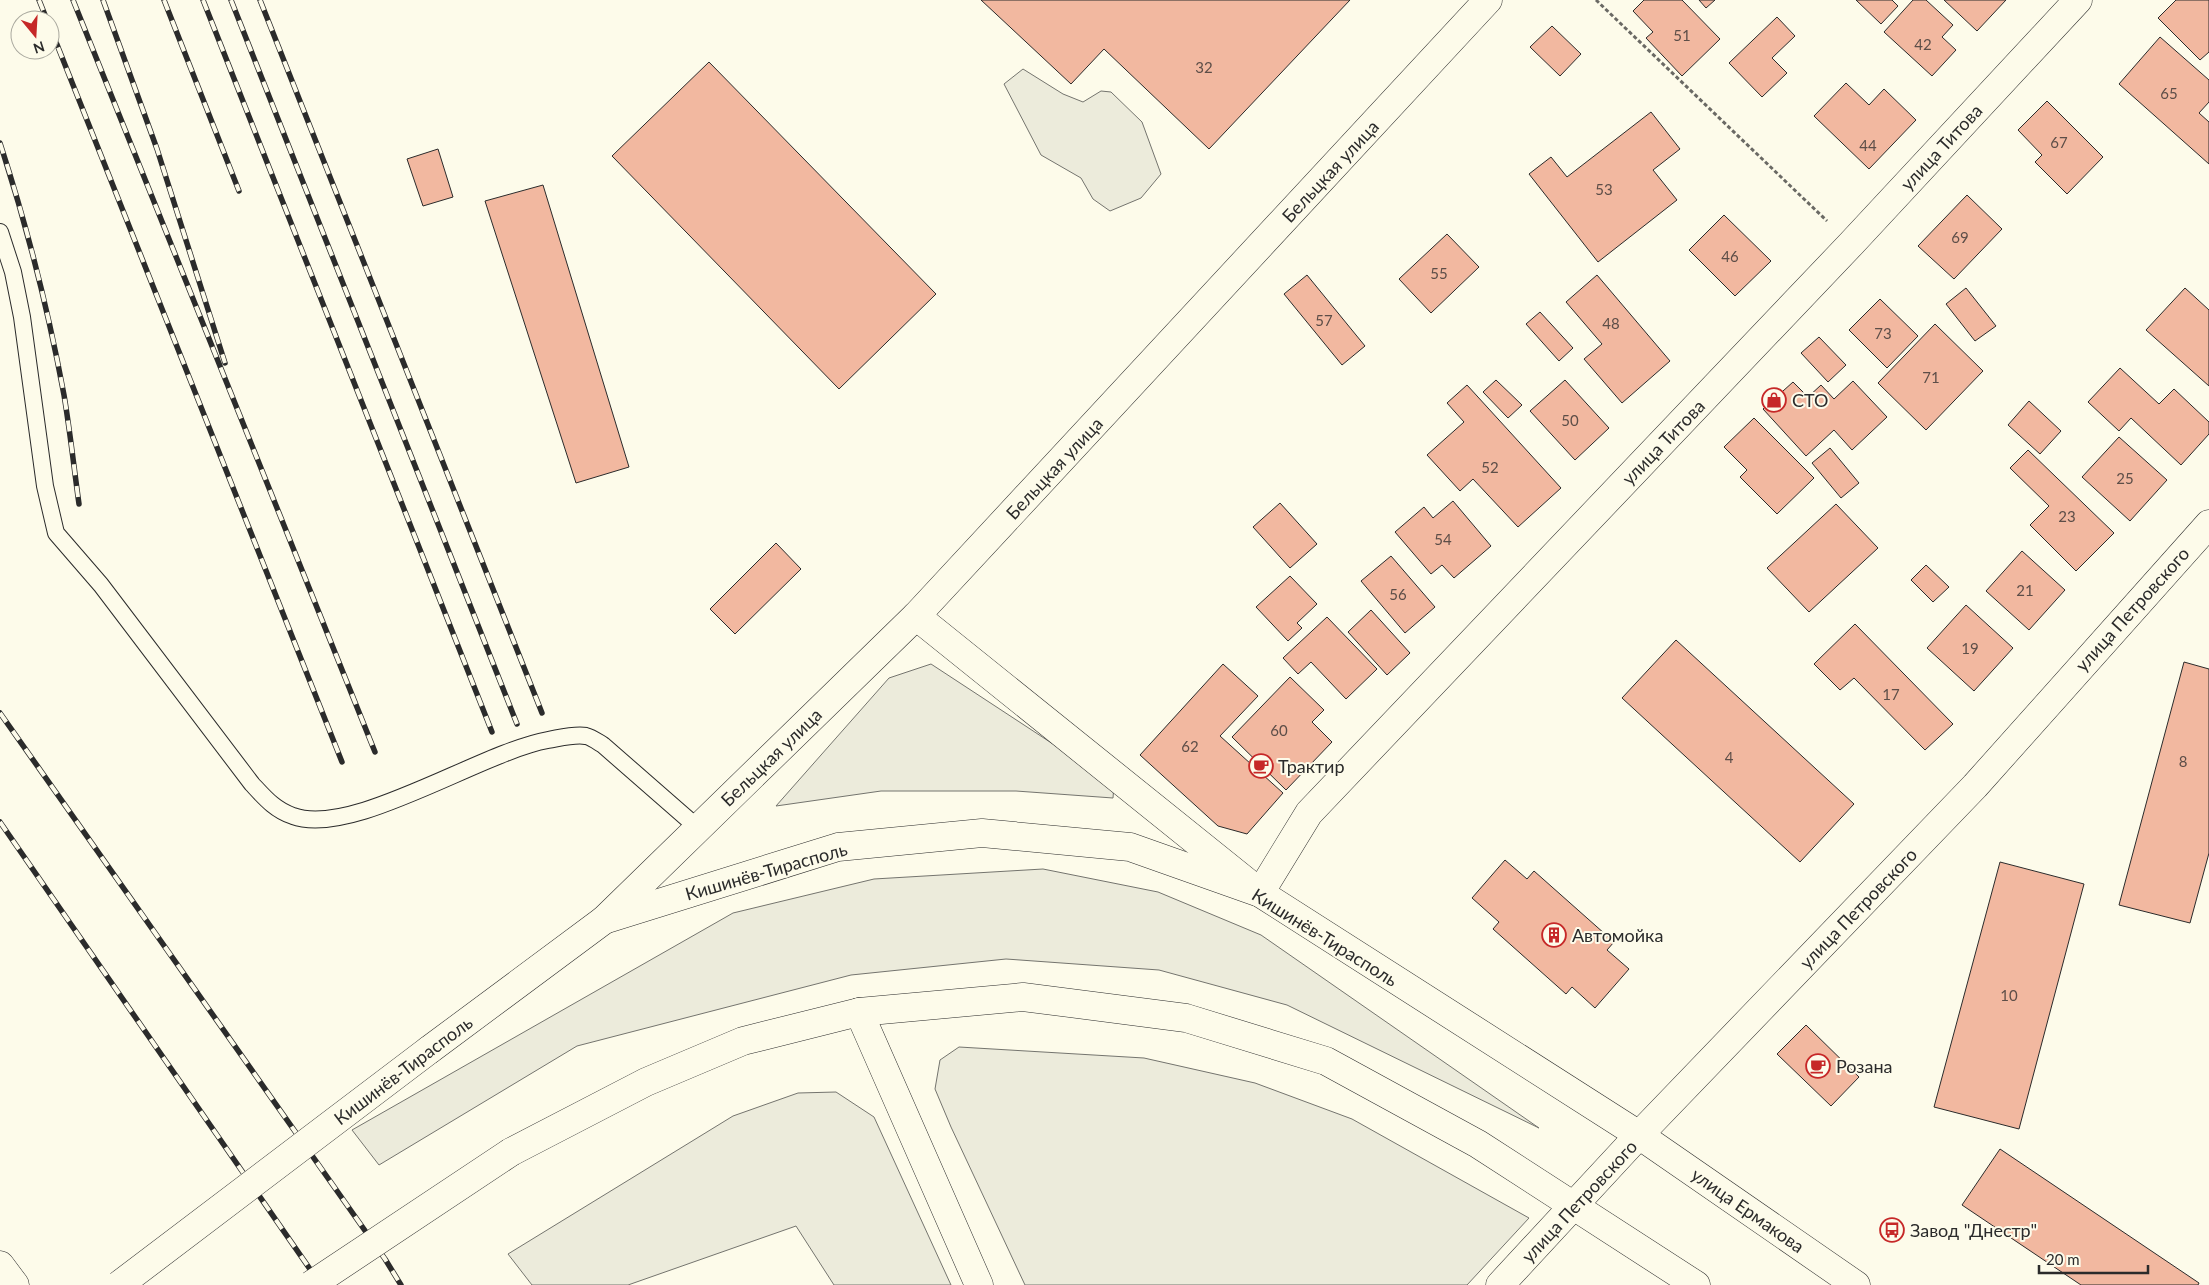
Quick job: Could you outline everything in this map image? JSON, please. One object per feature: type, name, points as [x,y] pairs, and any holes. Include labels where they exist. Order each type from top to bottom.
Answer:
[{"type":"street","name":"Бельцкая улица","points":[[604,920],[916,616],[1488,0]]},
{"type":"street","name":"улица Титова","points":[[1260,893],[1309,813],[1851,244],[2078,0]]},
{"type":"street","name":"улица Петровского","points":[[1500,1285],[1975,786],[2209,524]]},
{"type":"street","points":[[916,616],[1260,893]]},
{"type":"street","name":"Кишинёв-Тирасполь","points":[[119,1285],[604,920],[838,846],[982,833],[1130,848],[1260,893],[1640,1136]]},
{"type":"street","points":[[311,1285],[511,1152],[646,1082],[743,1041],[859,1012],[1023,997],[1186,1018],[1326,1061],[1478,1144],[1696,1285]]},
{"type":"street","points":[[859,1012],[979,1285]]},
{"type":"street","name":"улица Ермакова","points":[[1640,1136],[1856,1285]]},
{"type":"street","points":[[0,1265],[15,1285]]},
{"type":"lane","points":[[0,232],[13,272],[22,317],[45,486],[56,533],[101,586],[246,776],[272,806],[294,817],[318,820],[342,818],[392,800],[510,750],[567,736],[587,736],[603,745],[698,828]]},
{"type":"path","points":[[1596,0],[1851,244]]},
{"type":"shaded area","points":[[1023,69],[1063,94],[1083,102],[1101,91],[1111,92],[1142,122],[1161,174],[1141,198],[1110,211],[1093,199],[1081,178],[1041,155],[1004,84]]},
{"type":"shaded area","points":[[931,664],[1114,784],[1113,798],[1016,791],[881,791],[776,806],[889,678]]},
{"type":"shaded area","points":[[1043,869],[1158,892],[1261,935],[1539,1128],[1287,1005],[1159,970],[1006,959],[851,975],[577,1046],[379,1165],[352,1130],[733,913],[874,879]]},
{"type":"shaded area","points":[[959,1047],[1144,1058],[1255,1083],[1352,1119],[1529,1218],[1467,1285],[1025,1285],[935,1089],[940,1060]]},
{"type":"shaded area","points":[[836,1092],[874,1117],[951,1285],[834,1285],[796,1226],[628,1285],[532,1285],[508,1254],[733,1116],[798,1093]]},
{"type":"building","points":[[981,0],[1350,0],[1209,149],[1104,49],[1071,84]]},
{"type":"building","points":[[1644,0],[1682,0],[1720,39],[1682,76],[1646,38],[1653,32],[1633,11]]},
{"type":"building","points":[[1699,0],[1715,0],[1706,8]]},
{"type":"building","points":[[1856,0],[1892,0],[1898,6],[1881,24]]},
{"type":"building","points":[[1913,0],[1926,0],[1953,25],[1942,37],[1956,50],[1932,76],[1884,32]]},
{"type":"building","points":[[1944,0],[2006,0],[1977,31]]},
{"type":"building","points":[[2176,0],[2209,0],[2209,52],[2200,60],[2158,18]]},
{"type":"building","points":[[1777,17],[1795,36],[1772,58],[1787,73],[1762,97],[1729,63]]},
{"type":"building","points":[[1552,26],[1581,54],[1560,76],[1530,47]]},
{"type":"building","points":[[2160,37],[2209,80],[2209,102],[2199,113],[2209,122],[2209,164],[2119,84]]},
{"type":"building","points":[[709,62],[936,294],[839,389],[612,156]]},
{"type":"building","points":[[1846,83],[1869,105],[1884,89],[1916,120],[1869,169],[1814,116]]},
{"type":"building","points":[[2047,101],[2103,157],[2067,194],[2035,162],[2042,155],[2018,130]]},
{"type":"building","points":[[1651,112],[1680,149],[1653,170],[1677,200],[1598,262],[1529,174],[1551,157],[1567,177]]},
{"type":"building","points":[[438,149],[453,197],[423,206],[407,159]]},
{"type":"building","points":[[543,185],[629,467],[576,483],[485,201]]},
{"type":"building","points":[[1967,195],[2002,229],[1954,279],[1918,246]]},
{"type":"building","points":[[1724,215],[1771,261],[1735,296],[1689,250]]},
{"type":"building","points":[[1447,234],[1479,267],[1431,313],[1399,279]]},
{"type":"building","points":[[1307,275],[1365,346],[1342,365],[1284,294]]},
{"type":"building","points":[[1597,275],[1670,361],[1622,403],[1584,359],[1602,344],[1566,302]]},
{"type":"building","points":[[1966,288],[1996,326],[1975,341],[1946,304]]},
{"type":"building","points":[[2185,288],[2209,310],[2209,386],[2146,330]]},
{"type":"building","points":[[1880,299],[1918,336],[1887,368],[1849,330]]},
{"type":"building","points":[[1540,312],[1573,348],[1559,361],[1526,324]]},
{"type":"building","points":[[1935,324],[1983,371],[1926,430],[1878,383]]},
{"type":"building","points":[[1819,337],[1846,365],[1828,382],[1801,353]]},
{"type":"building","points":[[2120,368],[2159,404],[2174,389],[2209,422],[2209,434],[2181,465],[2131,418],[2119,431],[2088,402]]},
{"type":"building","points":[[1496,380],[1522,405],[1508,418],[1483,392]]},
{"type":"building","points":[[1565,380],[1609,428],[1575,460],[1530,411]]},
{"type":"building","points":[[1853,381],[1887,417],[1852,450],[1834,430],[1806,456],[1763,409],[1793,382],[1808,397],[1821,385],[1834,399]]},
{"type":"building","points":[[1467,385],[1561,488],[1518,527],[1473,479],[1460,491],[1427,455],[1464,422],[1447,403]]},
{"type":"building","points":[[2029,401],[2061,431],[2040,454],[2008,425]]},
{"type":"building","points":[[1754,418],[1814,478],[1777,514],[1740,477],[1747,470],[1724,447]]},
{"type":"building","points":[[2119,437],[2167,480],[2130,521],[2082,477]]},
{"type":"building","points":[[1830,448],[1859,483],[1841,498],[1812,463]]},
{"type":"building","points":[[2028,450],[2114,533],[2076,571],[2030,525],[2049,506],[2010,468]]},
{"type":"building","points":[[1453,501],[1491,546],[1454,578],[1442,565],[1431,574],[1395,532],[1424,507],[1433,518]]},
{"type":"building","points":[[1280,503],[1317,544],[1290,568],[1253,527]]},
{"type":"building","points":[[1836,504],[1878,548],[1809,612],[1767,568]]},
{"type":"building","points":[[776,543],[801,569],[735,634],[710,609]]},
{"type":"building","points":[[2022,551],[2065,590],[2029,630],[1986,591]]},
{"type":"building","points":[[1391,556],[1435,607],[1405,633],[1361,581]]},
{"type":"building","points":[[1926,565],[1949,587],[1933,602],[1911,580]]},
{"type":"building","points":[[1290,576],[1317,604],[1297,623],[1302,628],[1288,641],[1256,607]]},
{"type":"building","points":[[1966,605],[2013,648],[1974,691],[1927,648]]},
{"type":"building","points":[[1371,610],[1410,653],[1387,675],[1348,632]]},
{"type":"building","points":[[1327,617],[1377,669],[1346,699],[1311,662],[1298,674],[1283,658]]},
{"type":"building","points":[[1855,624],[1953,724],[1925,750],[1854,678],[1840,690],[1814,664]]},
{"type":"building","points":[[1676,640],[1854,804],[1800,862],[1622,698]]},
{"type":"building","points":[[2184,662],[2209,669],[2209,853],[2190,923],[2119,905]]},
{"type":"building","points":[[1223,664],[1258,696],[1220,736],[1283,793],[1247,834],[1218,826],[1140,755]]},
{"type":"building","points":[[1290,677],[1324,710],[1312,722],[1332,742],[1286,790],[1232,737]]},
{"type":"building","name":"Автомойка","points":[[1505,860],[1527,879],[1534,871],[1614,942],[1607,950],[1629,969],[1595,1008],[1572,987],[1566,994],[1493,929],[1499,922],[1472,898]]},
{"type":"building","points":[[2000,862],[2084,884],[2019,1129],[1934,1107]]},
{"type":"building","name":"Розана","points":[[1806,1025],[1859,1077],[1831,1106],[1777,1054]]},
{"type":"building","points":[[2000,1149],[2199,1283],[2198,1285],[2081,1285],[1962,1205]]},
{"type":"railway","points":[[39,0],[43,10]]},
{"type":"railway","points":[[73,0],[375,752]]},
{"type":"railway","points":[[103,0],[157,149],[225,363]]},
{"type":"railway","points":[[164,0],[239,191]]},
{"type":"railway","points":[[203,0],[492,732]]},
{"type":"railway","points":[[231,0],[517,724]]},
{"type":"railway","points":[[260,0],[542,713]]},
{"type":"railway","points":[[60,52],[342,762]]},
{"type":"railway","points":[[0,143],[28,237],[51,331],[64,395],[79,504]]},
{"type":"railway","points":[[0,713],[385,1259],[401,1285]]},
{"type":"railway","points":[[0,822],[321,1285]]},
{"type":"place","name":"СТО","points":[[1774,400]]},
{"type":"place","name":"Трактир","points":[[1261,766]]},
{"type":"place","name":"Автомойка","points":[[1554,935]]},
{"type":"place","name":"Розана","points":[[1818,1066]]},
{"type":"place","name":"Завод \"Днестр\"","points":[[1892,1230]]}]
